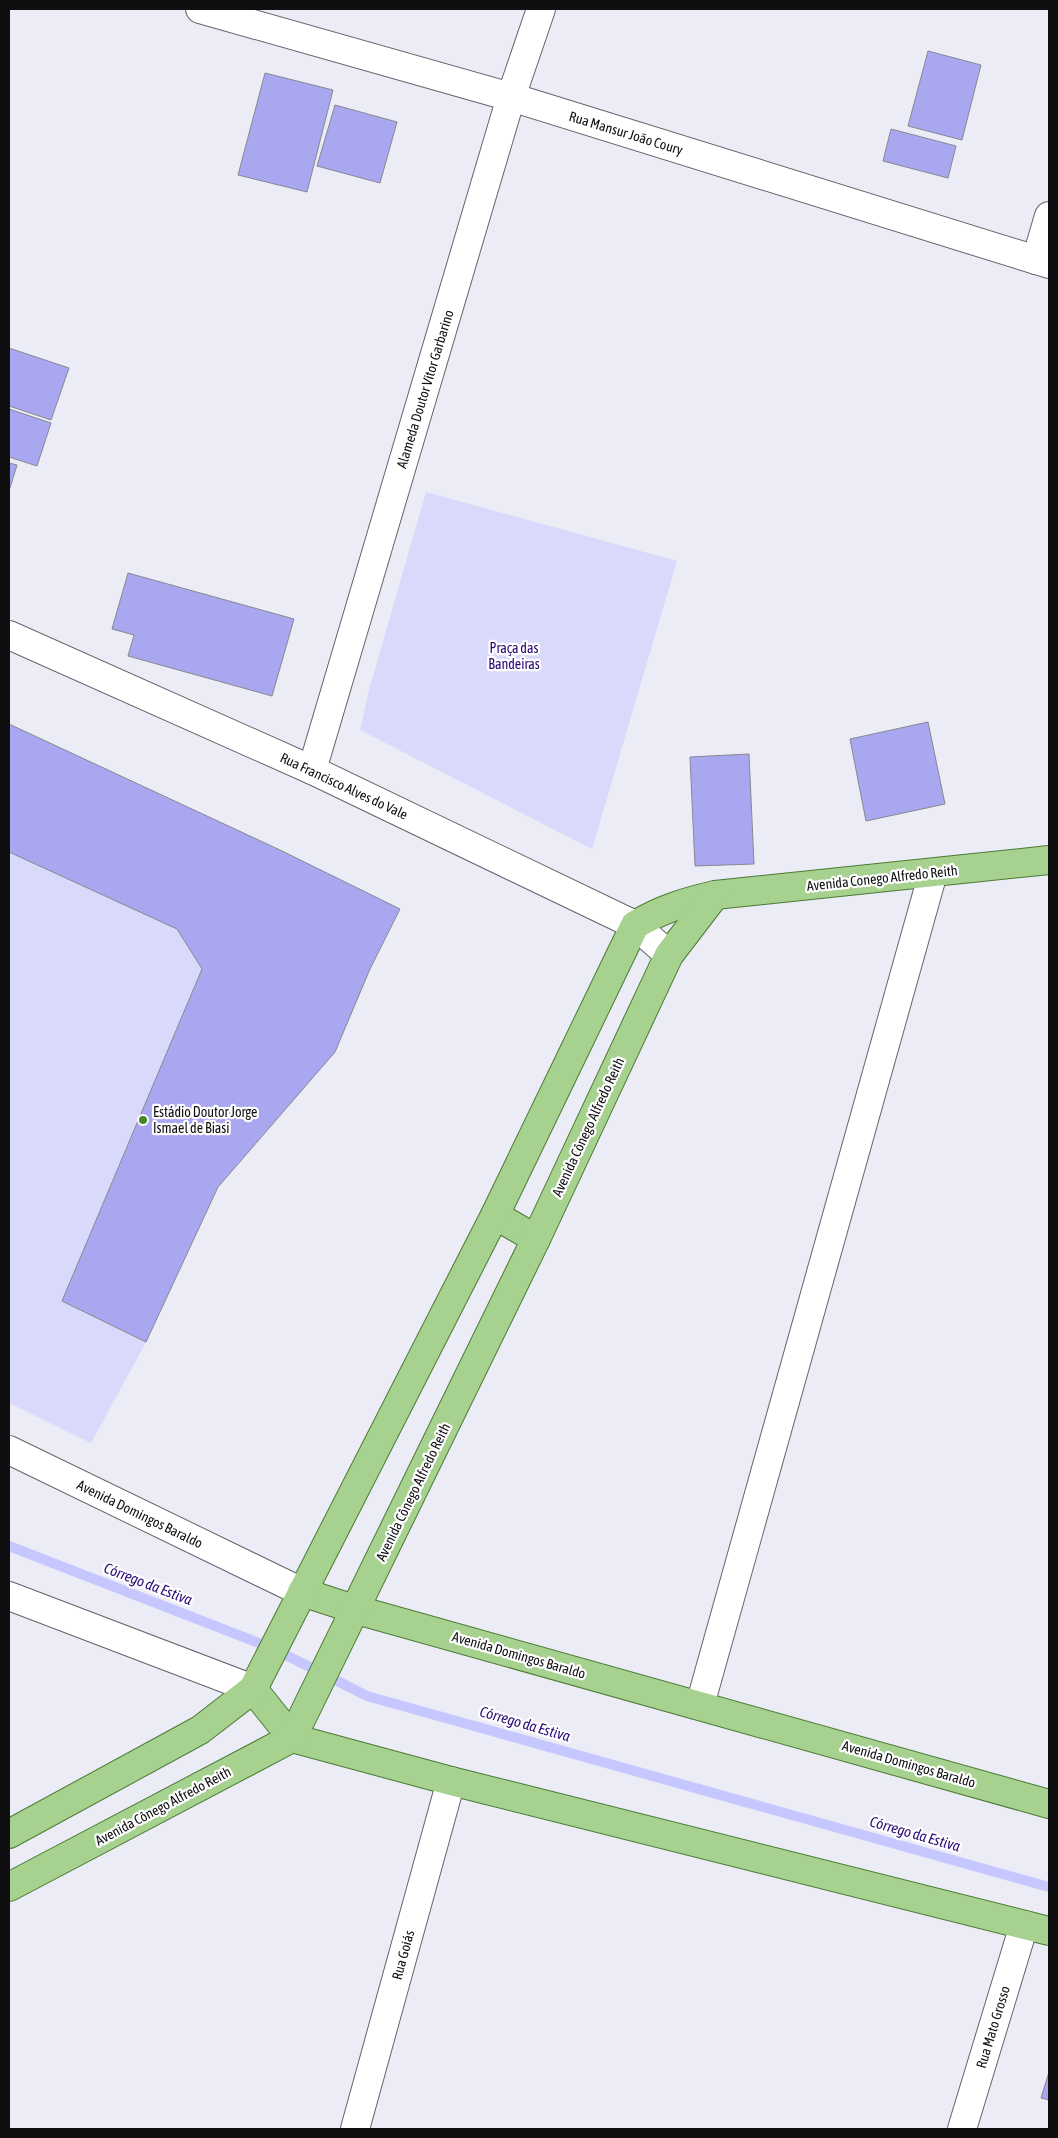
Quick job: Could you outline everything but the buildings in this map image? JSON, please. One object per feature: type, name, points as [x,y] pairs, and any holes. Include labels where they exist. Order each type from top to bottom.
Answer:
[{"type":"main road","name":"Avenida Conego Alfredo Reith","points":[[635,925],[659,911],[685,902],[715,896],[1049,860]]},
{"type":"main road","points":[[669,955],[715,896]]},
{"type":"main road","points":[[9,1834],[200,1730],[258,1679],[495,1215],[635,925]]},
{"type":"main road","name":"Avenida Cônego Alfredo Reith","points":[[9,1887],[292,1738],[536,1239],[669,955]]},
{"type":"main road","points":[[495,1215],[536,1239]]},
{"type":"main road","name":"Avenida Domingos Baraldo","points":[[302,1592],[356,1610],[1049,1804]]},
{"type":"main road","points":[[258,1679],[292,1738],[451,1782],[1037,1928]]},
{"type":"street","name":"Rua Mansur João Coury","points":[[200,9],[511,97],[1043,262]]},
{"type":"street","name":"Alameda Doutor Vitor Garbarino","points":[[312,770],[511,97],[541,9]]},
{"type":"street","points":[[1043,262],[1049,216]]},
{"type":"street","name":"Rua Francisco Alves do Vale","points":[[9,635],[312,770],[635,925],[669,955]]},
{"type":"street","points":[[700,1706],[933,873]]},
{"type":"street","name":"Avenida Domingos Baraldo","points":[[9,1450],[302,1592]]},
{"type":"street","points":[[9,1596],[258,1679]]},
{"type":"street","name":"Rua Goiás","points":[[355,2129],[451,1782]]},
{"type":"street","name":"Rua Mato Grosso","points":[[962,2129],[1037,1928]]},
{"type":"green space","name":"Praça das Bandeiras","points":[[426,492],[677,561],[592,849],[360,730],[369,690]]},
{"type":"green space","name":"Estádio Doutor Jorge Ismael de Biasi","points":[[9,724],[280,850],[370,969],[335,1052],[218,1187],[146,1342],[91,1443],[9,1403]]},
{"type":"waterway","name":"Córrego da Estiva","points":[[9,1546],[272,1648],[367,1696],[1049,1887]]},
{"type":"place","name":"Estádio Doutor Jorge Ismael de Biasi","points":[[143,1120]]}]
